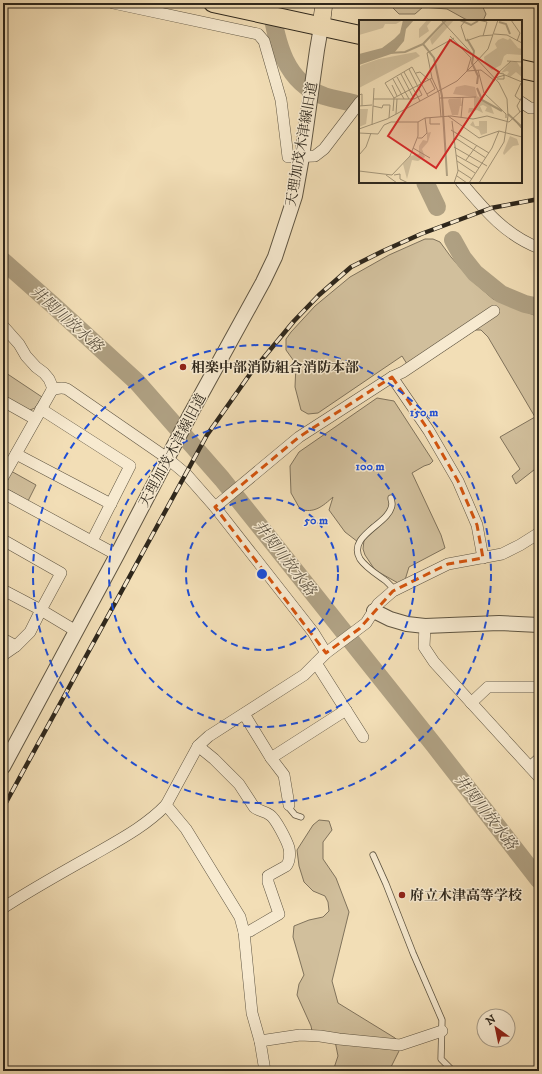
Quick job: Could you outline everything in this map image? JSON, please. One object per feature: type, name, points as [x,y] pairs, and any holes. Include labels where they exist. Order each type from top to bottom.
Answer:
[{"type":"highway","points":[[213,3],[359,35]]},
{"type":"highway","points":[[522,69],[539,73]]},
{"type":"main road","points":[[321,27],[324,3]]},
{"type":"street","points":[[113,3],[258,34],[264,41],[281,100],[288,157],[315,156],[324,149],[359,103]]},
{"type":"street","name":"天理加茂木津線旧道","points":[[3,767],[275,257],[295,196],[321,27]]},
{"type":"street","points":[[522,103],[530,108],[539,108]]},
{"type":"street","points":[[462,183],[492,218],[510,233],[539,248]]},
{"type":"street","points":[[216,506],[300,437],[392,377],[403,372],[494,311]]},
{"type":"street","points":[[3,326],[19,344],[26,356],[49,379],[52,390],[3,477]]},
{"type":"street","points":[[392,377],[430,431],[458,481],[477,525],[483,558]]},
{"type":"street","points":[[52,390],[56,388],[67,389],[170,453],[186,474],[216,506],[313,632],[330,651]]},
{"type":"street","points":[[3,401],[38,414],[130,466],[92,541]]},
{"type":"street","points":[[16,454],[111,504]]},
{"type":"street","points":[[3,493],[117,555]]},
{"type":"street","points":[[3,908],[120,839],[158,814],[166,805],[198,746],[209,736],[304,675],[330,651],[366,623],[381,601],[395,590],[448,564],[502,554],[539,533]]},
{"type":"street","points":[[3,540],[61,573],[30,632],[16,646],[3,655]]},
{"type":"street","points":[[3,590],[76,630]]},
{"type":"street","points":[[374,611],[390,619],[407,624],[425,626],[499,623],[539,624]]},
{"type":"street","points":[[425,626],[424,647],[434,662],[539,777]]},
{"type":"street","points":[[3,639],[16,646]]},
{"type":"street","points":[[316,663],[363,737]]},
{"type":"street","points":[[471,703],[488,687],[539,687]]},
{"type":"street","points":[[271,758],[346,710]]},
{"type":"street","points":[[244,714],[271,758],[284,775],[289,805]]},
{"type":"street","points":[[198,746],[214,759],[239,784],[256,809],[269,814],[272,817],[290,851],[289,863],[268,876],[268,882],[279,914],[244,932]]},
{"type":"street","points":[[530,767],[539,759]]},
{"type":"street","points":[[166,805],[186,829],[240,917],[244,932],[252,1013],[260,1041],[265,1071]]},
{"type":"street","points":[[260,1041],[300,1035],[400,1045],[442,1031]]},
{"type":"lane","points":[[391,498],[392,505],[389,513],[359,541],[357,551],[361,560],[395,590]]},
{"type":"lane","points":[[289,805],[295,816],[301,816]]},
{"type":"lane","points":[[372,855],[386,884],[413,953],[442,1020],[441,1059],[452,1071]]},
{"type":"highlighted area","points":[[392,377],[429,431],[458,481],[477,525],[483,558],[448,564],[393,591],[359,629],[326,653],[215,507],[299,437]]},
{"type":"shaded area","points":[[388,3],[481,3],[486,14],[483,20],[468,20],[447,9],[423,7],[415,14],[399,14]]},
{"type":"shaded area","points":[[425,239],[433,239],[440,242],[470,279],[493,299],[539,317],[539,466],[516,484],[512,476],[520,469],[500,437],[535,417],[488,337],[481,330],[475,330],[412,372],[402,356],[318,413],[308,414],[301,410],[295,387],[296,364],[286,350],[286,339],[291,332],[315,306],[350,277],[389,255]]},
{"type":"shaded area","points":[[3,371],[42,397],[35,408],[30,410],[27,409],[3,395]]},
{"type":"shaded area","points":[[377,398],[394,401],[433,461],[412,473],[441,535],[445,548],[409,567],[405,580],[398,583],[375,570],[365,555],[363,549],[364,540],[377,527],[376,524],[371,525],[358,542],[345,532],[329,510],[333,497],[314,510],[305,510],[300,509],[291,493],[290,466],[299,452]]},
{"type":"shaded area","points":[[11,471],[36,485],[28,501],[7,489],[5,484]]},
{"type":"shaded area","points":[[319,820],[329,821],[332,830],[323,842],[323,859],[336,878],[349,912],[332,981],[338,1003],[397,1040],[312,1031],[297,995],[299,984],[304,975],[293,937],[294,926],[309,920],[323,917],[329,911],[328,902],[325,896],[313,891],[304,882],[299,866],[297,850],[313,825]]},
{"type":"shaded area","points":[[335,1041],[401,1047],[389,1071],[333,1071],[338,1056]]},
{"type":"waterway","points":[[270,3],[279,45],[284,58],[299,80],[310,89],[324,96],[359,105]]},
{"type":"waterway","points":[[425,183],[437,207]]},
{"type":"waterway","points":[[453,240],[463,258],[475,273],[501,294],[525,304],[539,307]]},
{"type":"waterway","name":"井関川放水路","points":[[3,261],[137,382],[222,479],[434,745],[539,880]]},
{"type":"railway","points":[[3,808],[207,435],[250,374],[294,321],[319,295],[351,267],[383,251],[421,234],[491,208],[539,199]]},
{"type":"place","name":"相楽中部消防組合消防本部","points":[[183,367]]},
{"type":"place","name":"府立木津高等学校","points":[[402,895]]}]
